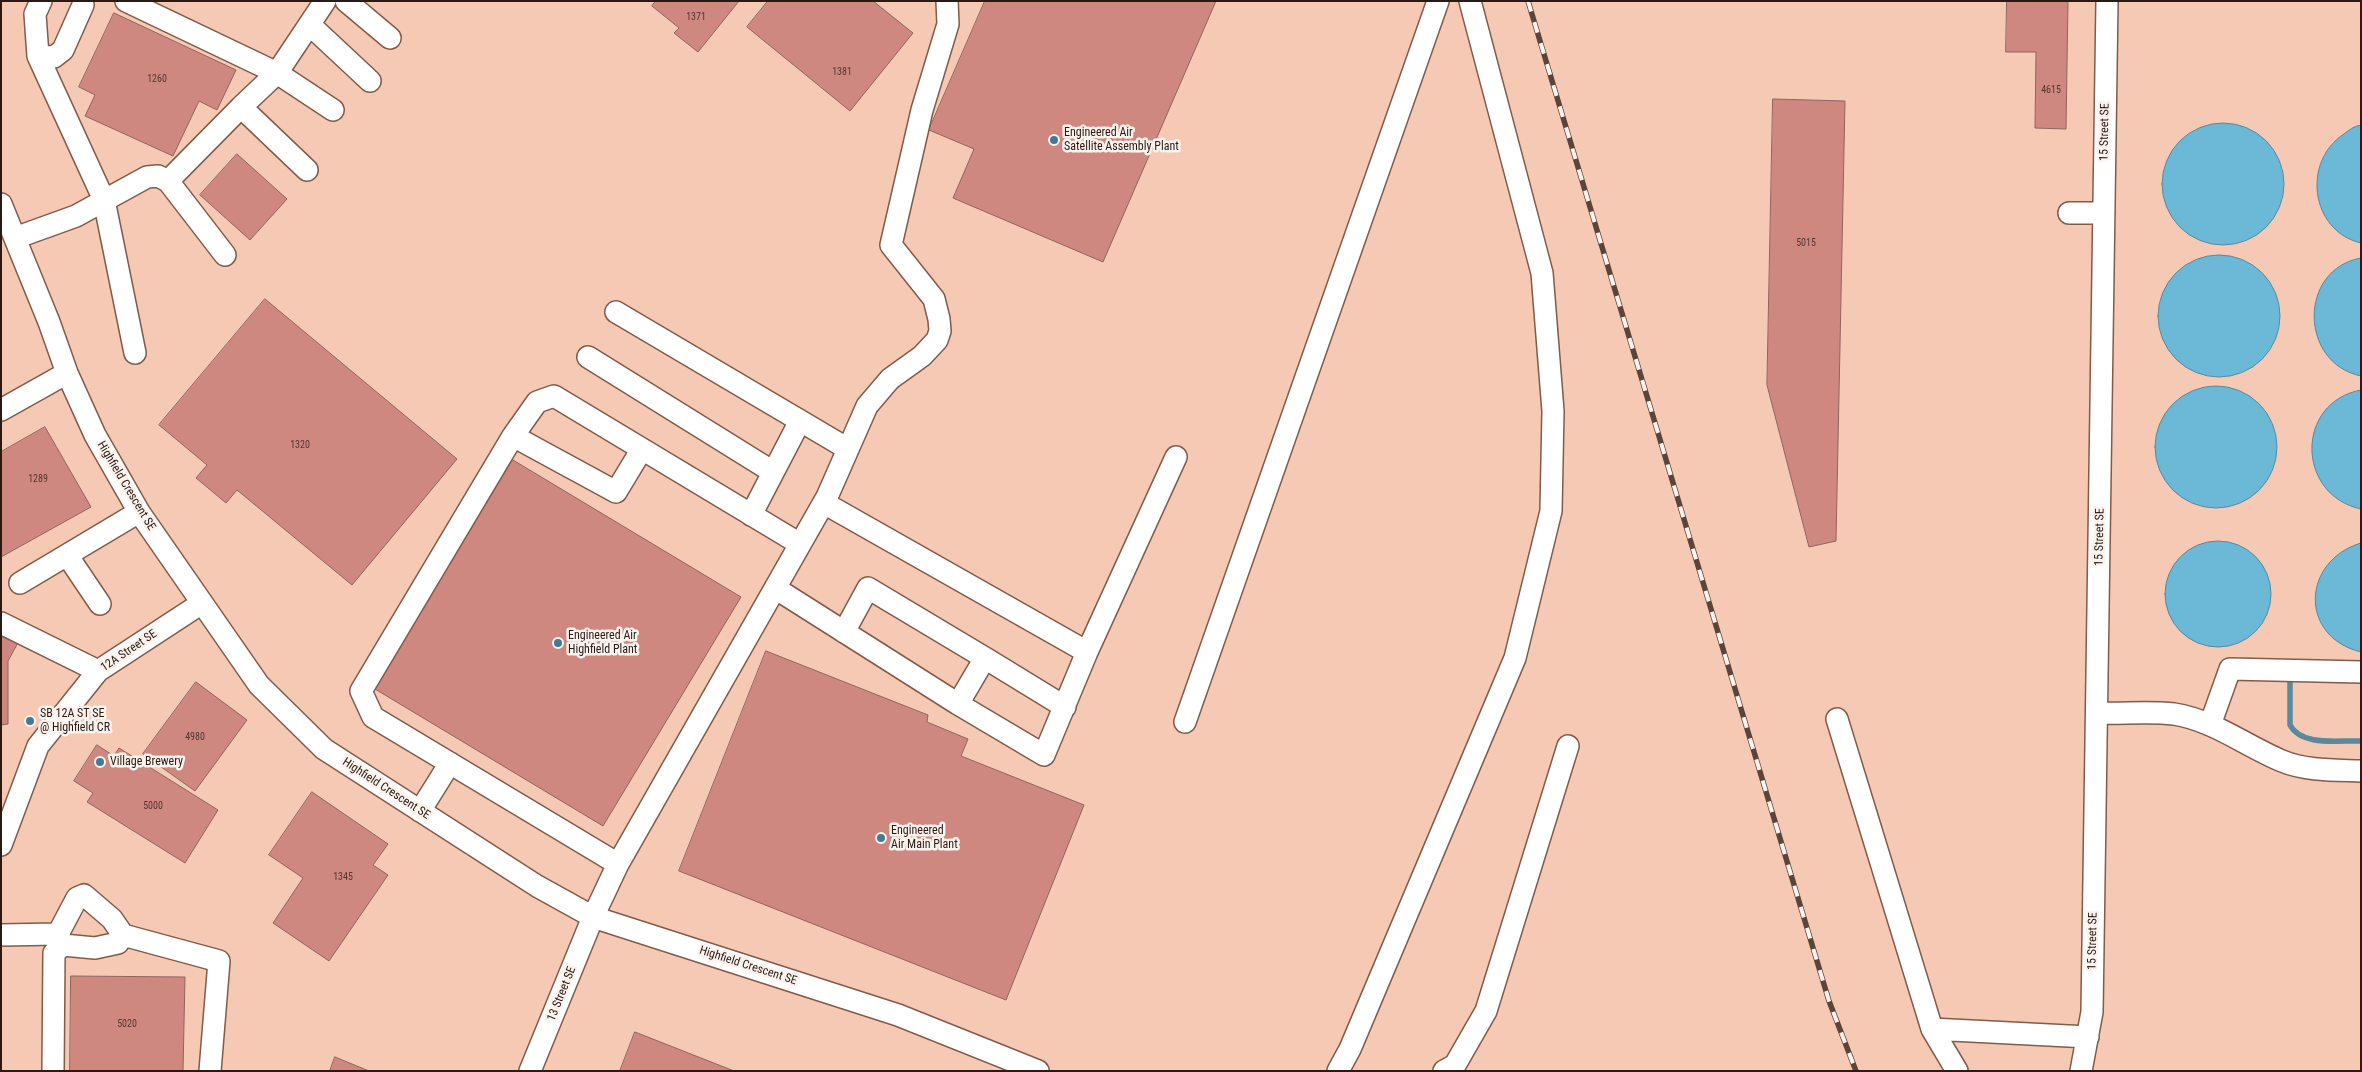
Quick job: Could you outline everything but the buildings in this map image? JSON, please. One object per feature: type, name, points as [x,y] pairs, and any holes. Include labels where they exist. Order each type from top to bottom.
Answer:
[{"type":"street","points":[[41,1],[34,14],[38,56],[104,200],[135,352]]},
{"type":"street","points":[[126,1],[278,72],[333,110]]},
{"type":"street","points":[[168,181],[278,72],[325,1]]},
{"type":"street","points":[[346,1],[390,38]]},
{"type":"street","name":"13 Street SE","points":[[530,1071],[593,917],[618,864],[824,502],[867,406],[890,379],[922,356],[937,340],[940,331],[934,299],[891,245],[922,110],[948,24],[947,1]]},
{"type":"street","points":[[1185,722],[1438,1]]},
{"type":"street","points":[[1338,1071],[1354,1040],[1515,658],[1551,511],[1553,412],[1542,273],[1470,1]]},
{"type":"street","name":"15 Street SE","points":[[2081,1071],[2092,1012],[2098,713],[2106,1]]},
{"type":"street","points":[[38,56],[54,57],[63,50],[83,5]]},
{"type":"street","points":[[310,25],[370,81]]},
{"type":"street","points":[[241,107],[307,170]]},
{"type":"street","points":[[15,238],[76,216],[148,177],[158,176],[168,181],[225,255]]},
{"type":"street","name":"Highfield Crescent SE","points":[[1,204],[67,373],[95,435],[139,512],[259,685],[324,749],[537,886],[593,917],[898,1015],[1038,1071]]},
{"type":"street","points":[[2069,213],[2104,213]]},
{"type":"street","points":[[616,312],[848,449]]},
{"type":"street","points":[[588,357],[773,472]]},
{"type":"street","points":[[1,410],[67,373]]},
{"type":"street","points":[[618,864],[373,717],[361,691],[513,436],[537,402],[554,396],[800,544]]},
{"type":"street","points":[[751,515],[800,420]]},
{"type":"street","points":[[513,436],[616,492],[642,449]]},
{"type":"street","points":[[775,588],[958,704],[1044,755],[1087,652],[1176,457]]},
{"type":"street","points":[[824,502],[1087,652]]},
{"type":"street","points":[[20,583],[139,512]]},
{"type":"street","points":[[67,555],[100,604]]},
{"type":"street","points":[[844,632],[868,588],[1065,707]]},
{"type":"street","name":"12A Street SE","points":[[1,844],[38,746],[98,671],[202,603]]},
{"type":"street","points":[[1,623],[98,671]]},
{"type":"street","points":[[958,704],[985,658]]},
{"type":"street","points":[[2210,725],[2230,669],[2361,672]]},
{"type":"street","points":[[2098,713],[2174,714],[2210,725],[2248,746],[2284,762],[2310,768],[2361,771]]},
{"type":"street","points":[[1838,719],[1932,1030],[1957,1071]]},
{"type":"street","points":[[1444,1071],[1455,1065],[1486,1011],[1568,746]]},
{"type":"street","points":[[420,811],[450,763]]},
{"type":"street","points":[[53,1071],[54,954],[77,898],[84,895],[112,919],[123,935],[219,961],[210,1071]]},
{"type":"street","points":[[1,935],[61,940],[94,948],[118,943],[123,935]]},
{"type":"street","points":[[1932,1030],[2088,1037]]},
{"type":"water","points":[[2223,123],[2246,127],[2266,141],[2280,161],[2284,184],[2280,207],[2266,227],[2246,241],[2223,245],[2200,241],[2180,227],[2166,207],[2162,184],[2166,161],[2180,141],[2200,127]]},
{"type":"water","points":[[2361,125],[2361,243],[2344,236],[2331,225],[2322,210],[2318,194],[2317,177],[2322,161],[2331,146],[2344,134]]},
{"type":"water","points":[[2219,255],[2242,259],[2262,273],[2276,293],[2280,316],[2276,339],[2262,359],[2242,373],[2219,377],[2196,373],[2176,359],[2162,339],[2158,316],[2162,293],[2176,273],[2196,259]]},
{"type":"water","points":[[2361,258],[2361,376],[2341,368],[2326,354],[2317,336],[2314,316],[2317,297],[2326,279],[2340,266]]},
{"type":"water","points":[[2216,386],[2240,390],[2259,404],[2273,423],[2277,447],[2273,471],[2259,490],[2240,504],[2216,508],[2192,504],[2173,490],[2159,471],[2155,447],[2159,423],[2173,404],[2192,390]]},
{"type":"water","points":[[2361,390],[2361,509],[2340,500],[2324,486],[2315,468],[2312,449],[2315,429],[2324,412],[2339,398]]},
{"type":"water","points":[[2218,541],[2238,545],[2256,556],[2267,574],[2271,594],[2267,614],[2256,632],[2238,643],[2218,647],[2198,643],[2180,632],[2169,614],[2165,594],[2169,574],[2180,556],[2198,545]]},
{"type":"water","points":[[2361,543],[2361,652],[2341,644],[2326,631],[2318,616],[2315,599],[2318,581],[2327,566],[2341,552]]},
{"type":"waterway","points":[[2290,680],[2290,725],[2296,732],[2303,737],[2322,741],[2361,741]]},
{"type":"railway","points":[[1528,1],[1829,1001],[1856,1071]]},
{"type":"place","name":"Engineered Air Satellite Assembly Plant","points":[[1054,140]]},
{"type":"place","name":"Engineered Air Highfield Plant","points":[[558,643]]},
{"type":"place","name":"SB 12A ST SE @ Highfield CR","points":[[30,721]]},
{"type":"place","name":"Village Brewery","points":[[100,762]]},
{"type":"place","name":"Engineered Air Main Plant","points":[[881,838]]}]
